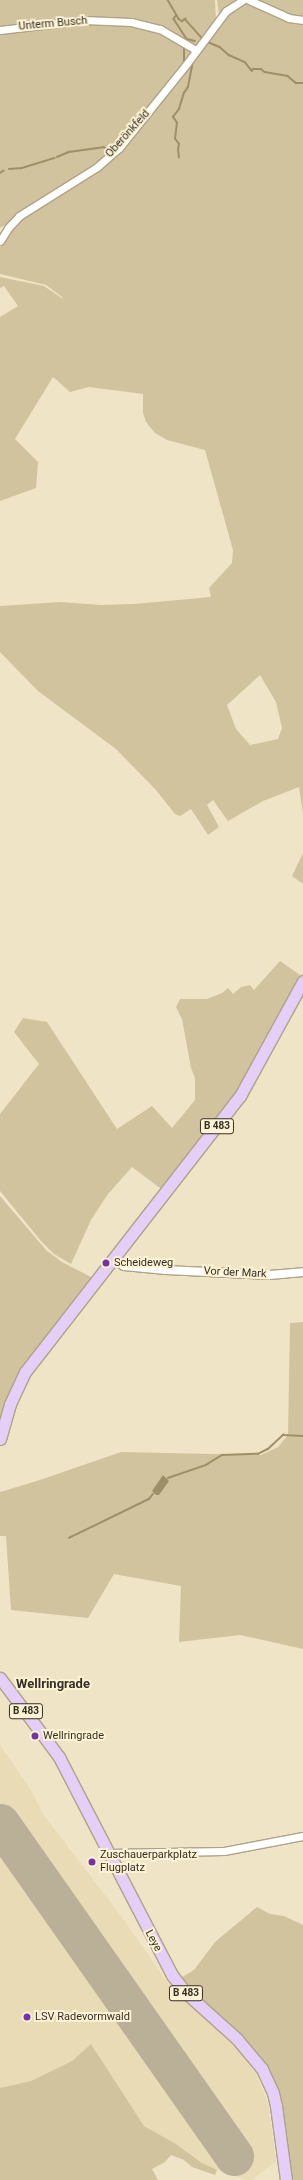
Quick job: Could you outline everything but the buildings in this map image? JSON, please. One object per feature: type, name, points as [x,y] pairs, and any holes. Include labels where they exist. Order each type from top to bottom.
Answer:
[{"type":"main road","name":"B 483","points":[[0,1439],[10,1404],[25,1372],[240,1096],[303,981]]},
{"type":"main road","name":"Leye","points":[[0,1678],[51,1745],[71,1779],[172,1975],[186,1993],[250,2053],[268,2081],[278,2117],[286,2180]]},
{"type":"street","name":"Oberönkfeld","points":[[0,241],[8,228],[19,216],[97,167],[118,148],[132,133],[226,11],[243,0]]},
{"type":"street","points":[[249,0],[289,18],[303,20]]},
{"type":"street","name":"Unterm Busch","points":[[0,30],[84,20],[131,22],[160,29],[196,50]]},
{"type":"street","name":"Vor der Mark","points":[[113,1260],[124,1266],[166,1270],[263,1275],[303,1272]]},
{"type":"street","points":[[108,1853],[224,1851],[303,1836]]},
{"type":"shaded area","points":[[0,0],[215,0],[216,22],[196,48],[161,27],[83,17],[0,29]]},
{"type":"shaded area","points":[[217,0],[241,0],[220,21]]},
{"type":"shaded area","points":[[249,0],[303,0],[303,814],[299,787],[263,801],[228,821],[213,800],[207,805],[219,827],[208,835],[191,809],[180,816],[175,814],[156,790],[116,749],[38,691],[0,652],[0,606],[60,602],[101,605],[134,604],[211,597],[209,588],[232,563],[233,550],[205,450],[167,440],[155,433],[146,422],[143,413],[143,394],[89,387],[70,392],[53,377],[15,439],[38,462],[36,488],[0,501],[0,317],[18,306],[4,286],[0,288],[0,277],[44,286],[63,299],[46,285],[0,274],[0,248],[12,224],[109,159],[227,12]],"holes":[[[260,675],[276,702],[282,728],[278,739],[250,745],[236,729],[227,705]]]},
{"type":"shaded area","points":[[84,20],[160,29],[196,50],[119,148],[64,187],[0,228],[0,30]]},
{"type":"shaded area","points":[[303,853],[303,884],[292,876]]},
{"type":"shaded area","points":[[280,961],[300,975],[276,1023],[250,1074],[164,1191],[132,1167],[108,1194],[91,1220],[71,1264],[54,1254],[41,1241],[0,1191],[0,1114],[39,1064],[14,1032],[23,1018],[47,1022],[117,1129],[152,1106],[172,1128],[195,1100],[195,1078],[191,1068],[182,1019],[176,1007],[180,999],[207,999],[222,993],[228,988],[233,994],[241,987],[250,985],[254,990]]},
{"type":"shaded area","points":[[0,1196],[46,1250],[62,1262],[93,1278],[40,1348],[0,1435]]},
{"type":"shaded area","points":[[303,1322],[303,1649],[240,1635],[179,1642],[181,1586],[114,1574],[88,1618],[11,1610],[6,1536],[0,1536],[0,1492],[121,1452],[261,1455],[278,1447],[288,1435],[290,1323]]},
{"type":"shaded area","points":[[163,1475],[169,1481],[159,1495],[156,1495],[152,1491]]},
{"type":"shaded area","points":[[0,1745],[31,1790],[43,1814],[124,1920],[170,1986],[237,2049],[256,2074],[268,2103],[276,2161],[252,2180],[246,2180],[209,2167],[176,2144],[144,2126],[91,2044],[72,2061],[31,2081],[0,2088]]},
{"type":"shaded area","points":[[257,1907],[270,1914],[284,1916],[303,1925],[303,2180],[290,2180],[282,2108],[264,2068],[253,2049],[179,1979],[194,1970],[215,1942]]},
{"type":"shaded area","points":[[91,2044],[144,2126],[176,2144],[202,2163],[217,2170],[215,2175],[192,2167],[184,2160],[171,2155],[165,2162],[152,2169],[158,2180],[0,2180],[0,2088],[31,2081],[72,2061]]},
{"type":"waterway","points":[[168,0],[179,19],[182,21],[185,19],[202,38]]},
{"type":"waterway","points":[[177,15],[174,19],[187,39],[195,41]]},
{"type":"waterway","points":[[208,42],[220,47],[229,55],[245,62],[252,71],[253,69],[261,69],[265,72],[288,76],[296,83],[303,83]]},
{"type":"waterway","points":[[184,49],[184,62]]},
{"type":"waterway","points":[[179,158],[179,144],[175,139],[177,123],[173,117],[179,109],[184,93],[188,87],[193,61]]},
{"type":"waterway","points":[[57,157],[69,152],[103,147],[112,150],[120,141]]},
{"type":"waterway","points":[[9,169],[22,168],[54,158]]},
{"type":"waterway","points":[[168,1478],[206,1465],[222,1455],[258,1454],[268,1449],[283,1435],[303,1436]]},
{"type":"waterway","points":[[69,1538],[149,1499],[153,1494]]},
{"type":"runway","points":[[0,1823],[234,2156]]},
{"type":"place","name":"Scheideweg","points":[[106,1263]]},
{"type":"place","name":"Wellringrade","points":[[35,1736]]},
{"type":"place","name":"Zuschauerparkplatz Flugplatz","points":[[92,1862]]},
{"type":"place","name":"LSV Radevormwald","points":[[27,2017]]},
{"type":"district","name":"Wellringrade","points":[[53,1684]]}]
